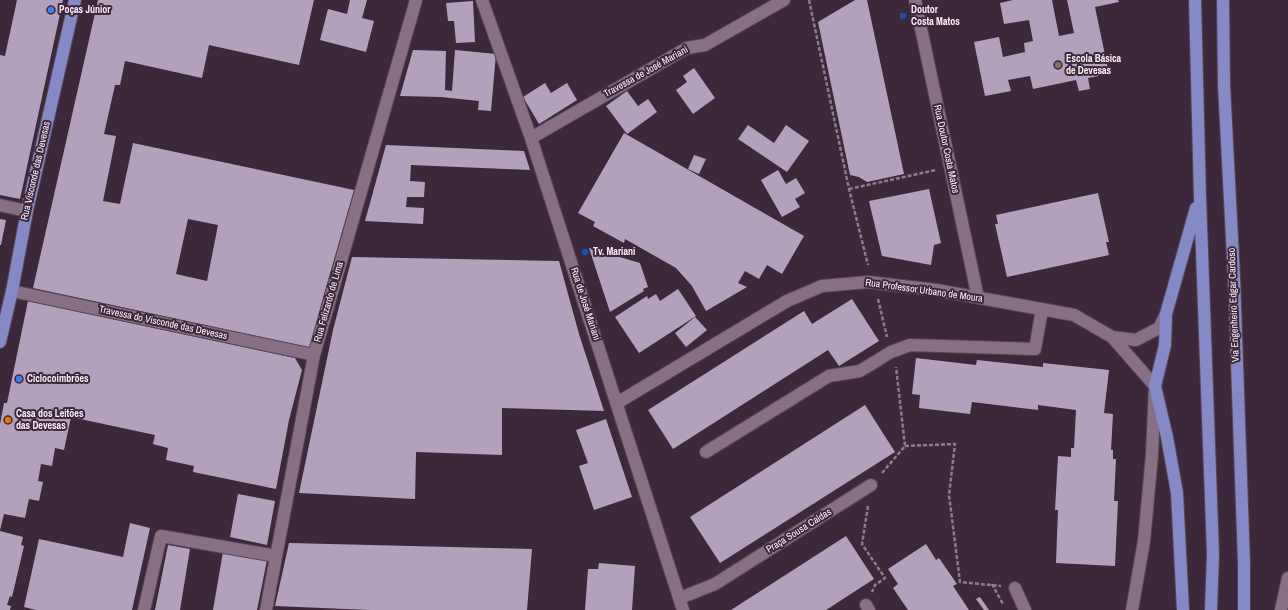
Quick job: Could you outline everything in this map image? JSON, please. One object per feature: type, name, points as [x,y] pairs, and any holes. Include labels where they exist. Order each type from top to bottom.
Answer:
[{"type":"main road","name":"Rua Visconde das Devesas","points":[[0,342],[12,292],[27,211],[75,0]]},
{"type":"main road","points":[[1194,0],[1213,554],[1211,610]]},
{"type":"main road","name":"Via Engenheiro Edgar Cardoso","points":[[1223,0],[1224,86],[1234,277],[1244,563],[1244,610]]},
{"type":"main road","points":[[1183,610],[1177,493],[1167,437],[1155,386],[1164,345],[1166,314],[1200,197]]},
{"type":"street","name":"Rua Felizardo de Lima","points":[[266,610],[314,355],[416,0]]},
{"type":"street","name":"Rua de José Mariani","points":[[482,0],[531,138],[683,610]]},
{"type":"street","name":"Travessa de José Mariani","points":[[531,138],[687,48],[705,45],[784,0]]},
{"type":"street","name":"Rua Doutor Costa Matos","points":[[915,0],[978,298]]},
{"type":"street","points":[[0,206],[27,211]]},
{"type":"street","name":"Rua Professor Urbano de Moura","points":[[617,403],[787,300],[822,286],[868,282],[936,290],[1074,315],[1112,337],[1155,386]]},
{"type":"street","name":"Travessa do Visconde das Devesas","points":[[12,292],[314,355]]},
{"type":"street","points":[[706,452],[829,376],[860,372],[891,352],[910,345],[1035,349],[1042,309]]},
{"type":"street","name":"Rua Professor Urbano de Moura","points":[[1112,337],[1136,340],[1159,328],[1166,314]]},
{"type":"street","points":[[1132,610],[1144,541],[1152,455],[1155,386]]},
{"type":"street","name":"Praça Sousa Caldas","points":[[680,598],[715,584],[871,485]]},
{"type":"street","points":[[144,610],[161,536],[276,556]]},
{"type":"street","points":[[1281,610],[1288,578]]},
{"type":"street","points":[[1015,588],[1025,610]]},
{"type":"path","points":[[809,0],[849,189],[868,265]]},
{"type":"path","points":[[849,189],[950,167]]},
{"type":"path","points":[[878,299],[886,330]]},
{"type":"path","points":[[897,372],[900,415],[905,446]]},
{"type":"path","points":[[875,585],[885,578],[862,544],[871,485],[905,446],[955,444],[949,494],[960,582],[992,584],[1015,588]]},
{"type":"path","points":[[992,584],[1000,600]]},
{"type":"building","points":[[17,0],[63,0],[20,199],[0,195],[0,55],[5,56]]},
{"type":"building","points":[[98,0],[314,0],[299,65],[209,45],[202,78],[125,61],[120,85],[115,85],[104,134],[116,136],[103,201],[120,204],[133,143],[354,190],[321,305],[312,348],[33,288]],"holes":[[[188,219],[218,225],[207,281],[176,274]]]},
{"type":"building","points":[[350,0],[367,0],[362,18],[374,21],[366,52],[320,40],[328,9],[347,14]]},
{"type":"building","points":[[855,0],[867,0],[904,174],[867,182],[859,177],[850,175],[818,22]]},
{"type":"building","points":[[1013,0],[1052,0],[1059,36],[1074,33],[1067,0],[1118,0],[1119,2],[1095,7],[1109,74],[1088,78],[1090,89],[1079,91],[1076,80],[1033,89],[1030,76],[1008,80],[1011,91],[985,96],[974,42],[999,37],[1003,57],[1025,52],[1024,43],[1033,41],[1029,20],[1004,24],[1000,3]]},
{"type":"building","points":[[473,1],[475,42],[456,43],[454,21],[448,21],[446,3]]},
{"type":"building","points":[[413,50],[446,51],[445,90],[452,91],[455,50],[496,54],[491,111],[478,110],[479,101],[441,97],[400,96]]},
{"type":"building","points":[[694,68],[715,98],[693,114],[676,90],[687,82],[683,76]]},
{"type":"building","points":[[545,83],[551,93],[567,83],[577,100],[539,124],[523,97]]},
{"type":"building","points":[[627,91],[638,106],[648,99],[657,112],[627,134],[606,106]]},
{"type":"building","points":[[748,125],[774,143],[786,125],[809,141],[787,172],[738,139]]},
{"type":"building","points":[[624,133],[804,236],[782,274],[767,265],[759,279],[745,271],[738,283],[747,287],[706,311],[692,286],[676,268],[625,239],[624,243],[593,226],[595,222],[578,213]]},
{"type":"building","points":[[386,145],[524,151],[530,170],[411,165],[410,181],[425,182],[424,197],[407,197],[406,207],[424,208],[423,224],[365,221]]},
{"type":"building","points":[[694,155],[706,159],[699,174],[688,169]]},
{"type":"building","points":[[778,170],[786,184],[796,178],[805,193],[795,199],[800,207],[782,217],[761,180]]},
{"type":"building","points":[[929,189],[941,243],[934,245],[931,265],[882,256],[869,201]]},
{"type":"building","points":[[1098,193],[1109,242],[1106,242],[1109,255],[1007,277],[995,224],[998,224],[996,215]]},
{"type":"building","points":[[0,219],[6,220],[1,245],[0,245]]},
{"type":"building","points":[[589,248],[640,263],[648,287],[610,312]]},
{"type":"building","points":[[352,257],[559,261],[579,334],[604,411],[502,408],[502,455],[416,452],[415,499],[299,493],[333,330]]},
{"type":"building","points":[[678,289],[696,316],[639,353],[615,317],[647,296],[648,299],[656,294],[660,301]]},
{"type":"building","points":[[852,299],[879,341],[839,366],[828,350],[673,449],[648,410],[804,311],[812,324]]},
{"type":"building","points":[[28,301],[295,358],[302,370],[289,420],[276,489],[193,472],[194,466],[166,460],[168,448],[153,444],[155,435],[71,417],[64,450],[55,448],[52,466],[41,464],[38,481],[43,482],[39,501],[29,499],[25,518],[4,514],[0,530],[0,424],[4,403],[7,403]]},
{"type":"building","points":[[695,317],[707,330],[686,347],[675,333]]},
{"type":"building","points":[[916,358],[976,365],[977,360],[1043,367],[1043,363],[1109,370],[1104,413],[1113,414],[1111,450],[1113,450],[1113,459],[1116,459],[1114,501],[1118,501],[1115,566],[1056,563],[1058,510],[1055,510],[1058,456],[1071,457],[1071,448],[1074,448],[1076,410],[1038,405],[1038,410],[972,402],[970,414],[919,408],[920,395],[912,394]]},
{"type":"building","points":[[865,405],[895,452],[720,563],[690,517]]},
{"type":"building","points":[[606,419],[632,497],[594,510],[579,466],[588,463],[576,430]]},
{"type":"building","points":[[238,494],[275,501],[267,545],[230,537]]},
{"type":"building","points":[[130,523],[150,528],[132,610],[36,610],[24,607],[39,539],[123,557]]},
{"type":"building","points":[[0,531],[23,537],[21,545],[24,546],[12,597],[10,596],[7,605],[11,606],[10,610],[0,610]]},
{"type":"building","points":[[846,536],[874,579],[826,610],[731,610]]},
{"type":"building","points":[[289,543],[532,549],[527,610],[370,610],[275,606]]},
{"type":"building","points":[[926,544],[936,560],[939,558],[957,584],[953,586],[969,610],[908,610],[893,588],[898,584],[888,569]]},
{"type":"building","points":[[168,545],[190,549],[180,610],[155,610]]},
{"type":"building","points":[[223,552],[267,560],[257,610],[213,610]]},
{"type":"building","points":[[599,563],[635,566],[632,610],[585,610],[588,569],[598,569]]},
{"type":"building","points":[[980,597],[989,610],[984,610],[976,599]]},
{"type":"place","name":"Poças Júnior","points":[[51,10]]},
{"type":"place","name":"Doutor Costa Matos","points":[[903,16]]},
{"type":"place","name":"Escola Básica de Devesas","points":[[1058,65]]},
{"type":"place","name":"Tv. Mariani","points":[[585,252]]},
{"type":"place","name":"Ciclocoimbrões","points":[[19,379]]},
{"type":"place","name":"Casa dos Leitões das Devesas","points":[[8,420]]}]
